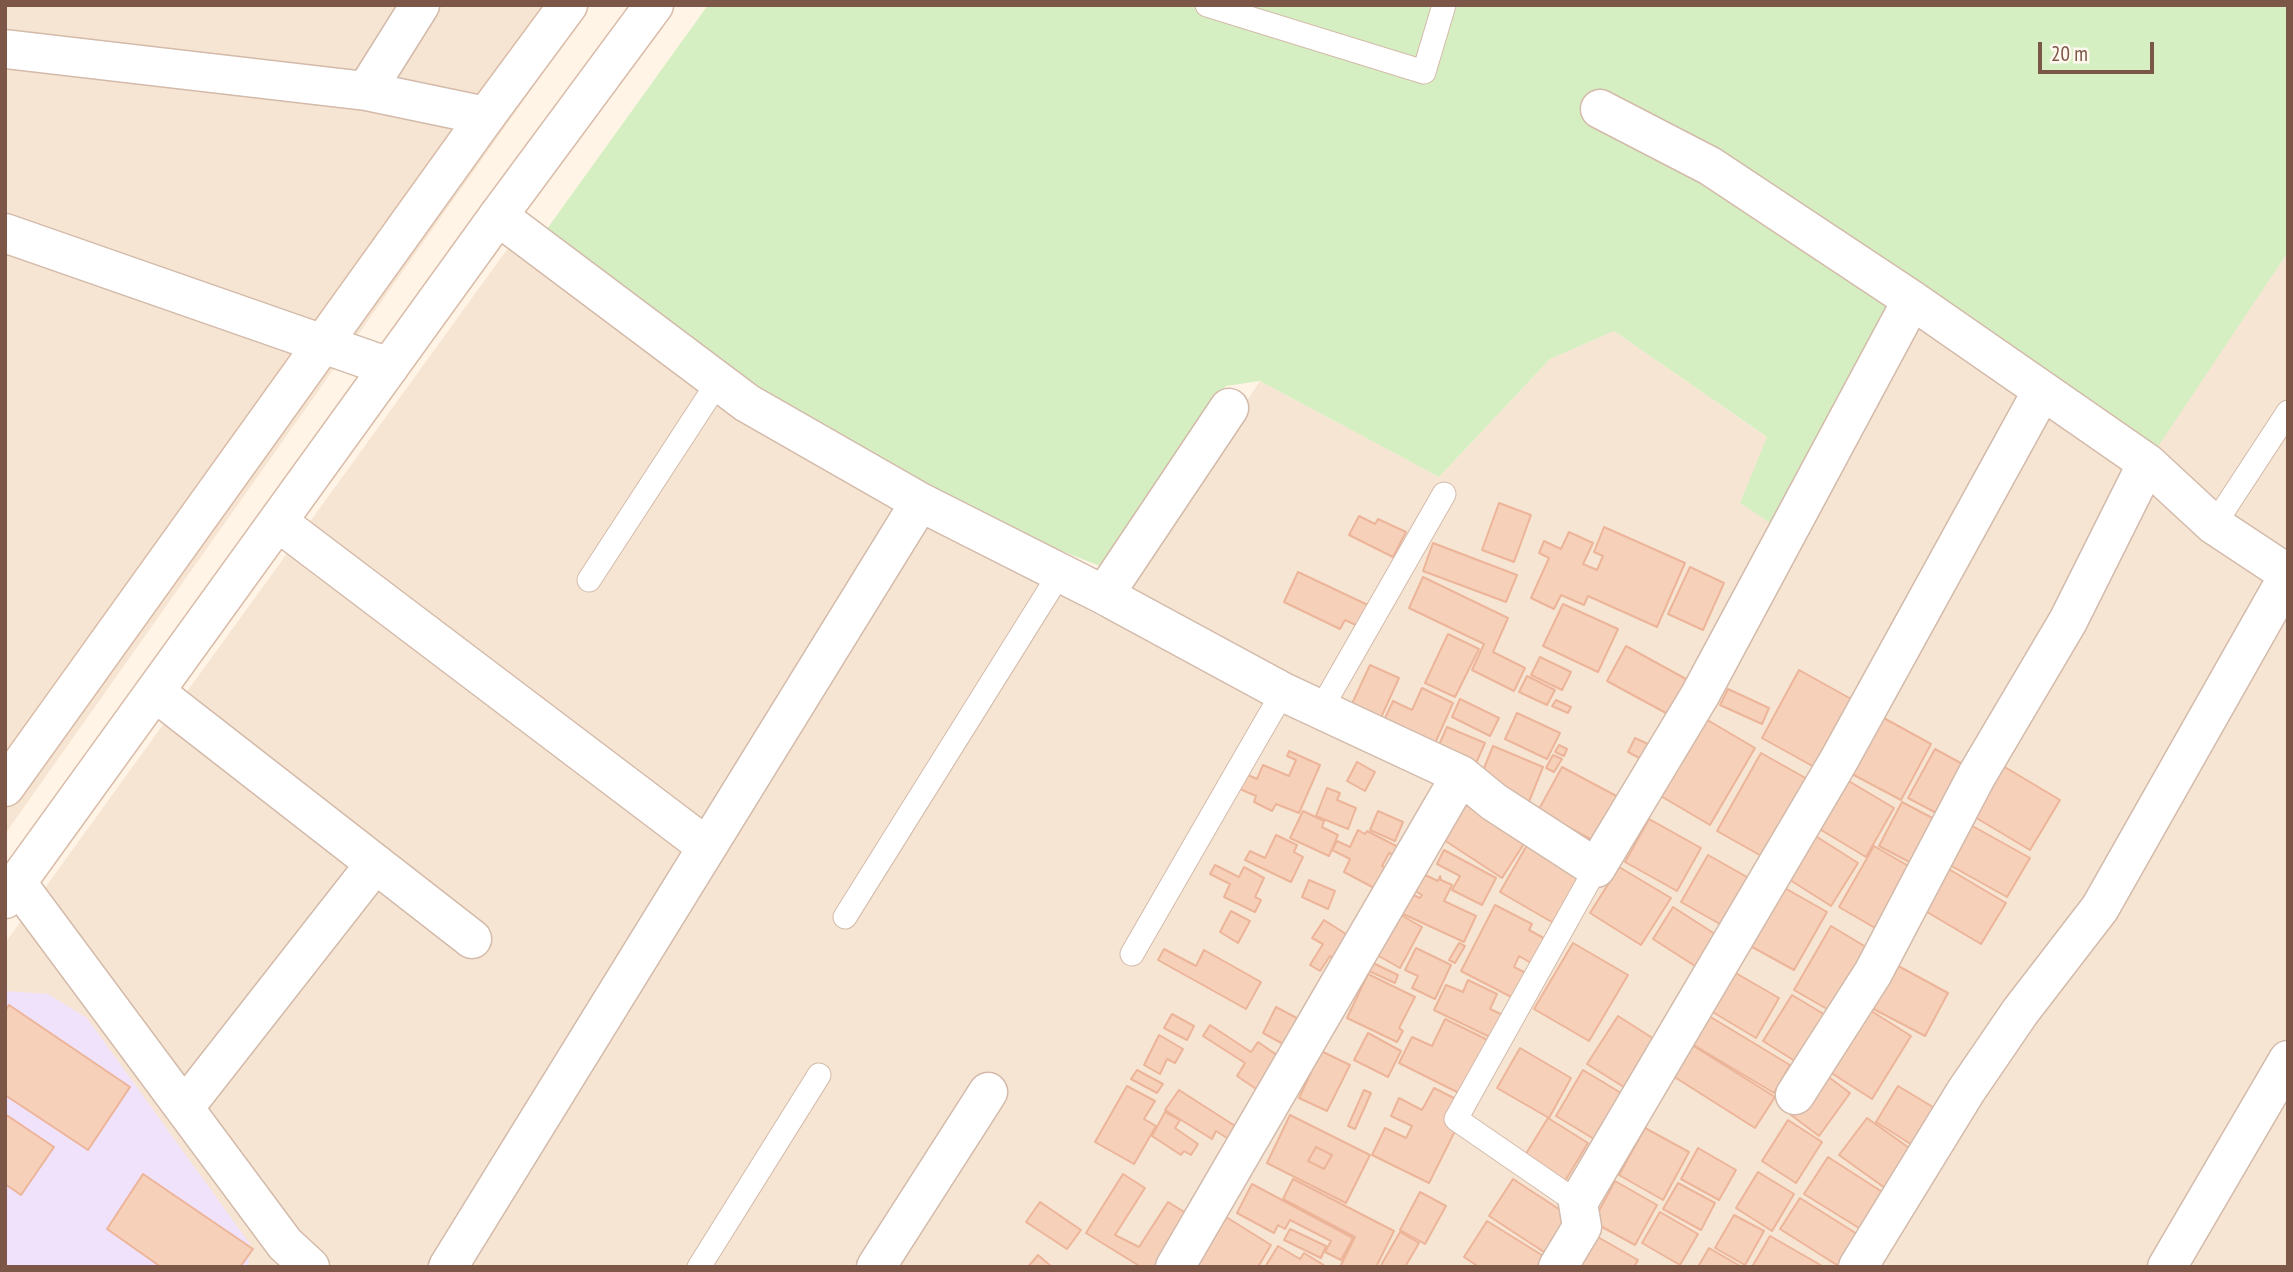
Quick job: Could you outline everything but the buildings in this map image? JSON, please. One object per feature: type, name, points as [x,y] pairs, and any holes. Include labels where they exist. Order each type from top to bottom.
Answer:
[{"type":"street","points":[[366,92],[420,5]]},
{"type":"street","points":[[5,787],[568,5]]},
{"type":"street","points":[[288,1259],[184,1108],[11,891],[498,216],[654,5]]},
{"type":"street","points":[[5,49],[366,92],[486,116]]},
{"type":"street","points":[[1600,109],[1710,166],[1912,300],[2147,463],[2214,525],[2288,575],[2100,908],[2020,1012],[1966,1090],[1858,1267]]},
{"type":"street","points":[[498,216],[747,403],[920,502],[1104,595],[1283,692],[1461,775],[1494,802],[1596,868],[1700,695],[1912,300]]},
{"type":"street","points":[[5,233],[389,367]]},
{"type":"street","points":[[1558,1267],[1582,1227],[1578,1203],[1839,760],[2042,391]]},
{"type":"street","points":[[1104,595],[1229,408]]},
{"type":"street","points":[[1795,1095],[1872,973],[1977,775],[2068,621],[2147,463]]},
{"type":"street","points":[[448,1267],[920,502]]},
{"type":"street","points":[[278,522],[707,847]]},
{"type":"street","points":[[155,692],[472,939]]},
{"type":"street","points":[[1175,1267],[1461,775]]},
{"type":"street","points":[[184,1108],[375,864]]},
{"type":"street","points":[[2168,1267],[2288,1060]]},
{"type":"street","points":[[876,1267],[988,1092]]},
{"type":"lane","points":[[1207,5],[1424,72],[1444,5]]},
{"type":"lane","points":[[589,580],[718,382]]},
{"type":"lane","points":[[2214,525],[2288,412]]},
{"type":"lane","points":[[1321,709],[1444,494]]},
{"type":"lane","points":[[845,916],[1060,573]]},
{"type":"lane","points":[[1132,954],[1283,692]]},
{"type":"lane","points":[[1578,1203],[1456,1119],[1596,868]]},
{"type":"lane","points":[[699,1267],[820,1075]]},
{"type":"shaded area","points":[[5,5],[591,5],[5,834]]},
{"type":"shaded area","points":[[511,244],[900,506],[1102,618],[1260,381],[1439,477],[1550,359],[1614,331],[1768,438],[1740,503],[1912,300],[2146,463],[2288,252],[2288,1267],[5,1267],[5,943]]},
{"type":"shaded area","points":[[5,991],[48,994],[87,1018],[250,1244],[248,1267],[5,1267]]},
{"type":"green space","points":[[708,5],[2288,5],[2288,252],[2147,463],[1912,301],[1787,534],[1740,503],[1767,437],[1614,331],[1550,359],[1439,477],[1260,381],[1226,386],[1105,568],[1039,542],[761,398],[544,233]]}]
